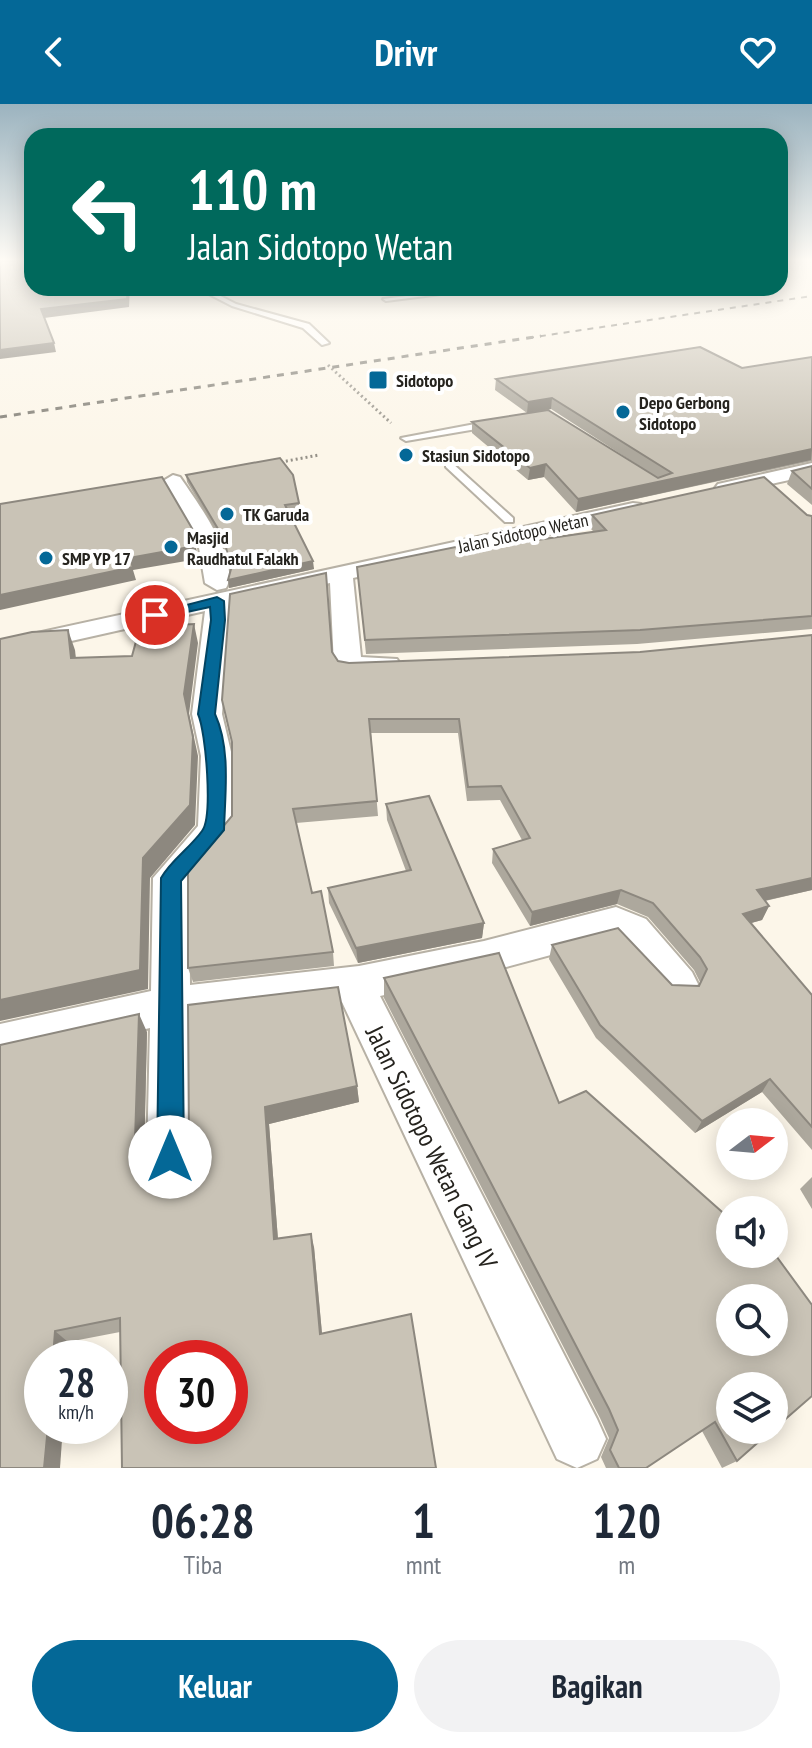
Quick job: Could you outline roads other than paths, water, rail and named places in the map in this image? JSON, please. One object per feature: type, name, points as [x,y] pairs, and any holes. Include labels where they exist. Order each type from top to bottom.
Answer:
[{"type":"street","points":[[812,456],[707,485],[773,486],[812,469]]},
{"type":"street","points":[[170,1157],[171,878],[215,830],[216,762],[212,727],[207,714],[218,620],[217,566],[202,526],[173,481]]},
{"type":"street","name":"Jalan Sidotopo Wetan","points":[[0,630],[217,592],[341,572],[654,496],[509,520],[217,592],[0,649]]},
{"type":"street","points":[[341,572],[348,665],[407,664]]},
{"type":"street","points":[[0,1043],[171,1005],[359,983],[501,952],[616,922],[633,930],[678,984]]},
{"type":"street","name":"Jalan Sidotopo Wetan Gang IV","points":[[359,983],[361,1001],[434,1154],[577,1439]]},
{"type":"lane","points":[[295,323],[306,326],[325,343]]},
{"type":"lane","points":[[406,438],[497,423]]},
{"type":"lane","points":[[449,465],[509,520]]},
{"type":"railway","points":[[528,338],[632,323]]},
{"type":"railway","points":[[0,417],[541,336]]},
{"type":"place","name":"Sidotopo","points":[[378,380]]},
{"type":"place","name":"Depo Gerbong Sidotopo","points":[[623,412]]},
{"type":"place","name":"Stasiun Sidotopo","points":[[406,455]]},
{"type":"place","name":"TK Garuda","points":[[227,514]]},
{"type":"place","name":"Masjid Raudhatul Falakh","points":[[171,547]]},
{"type":"place","name":"SMP YP 17","points":[[46,558]]}]
